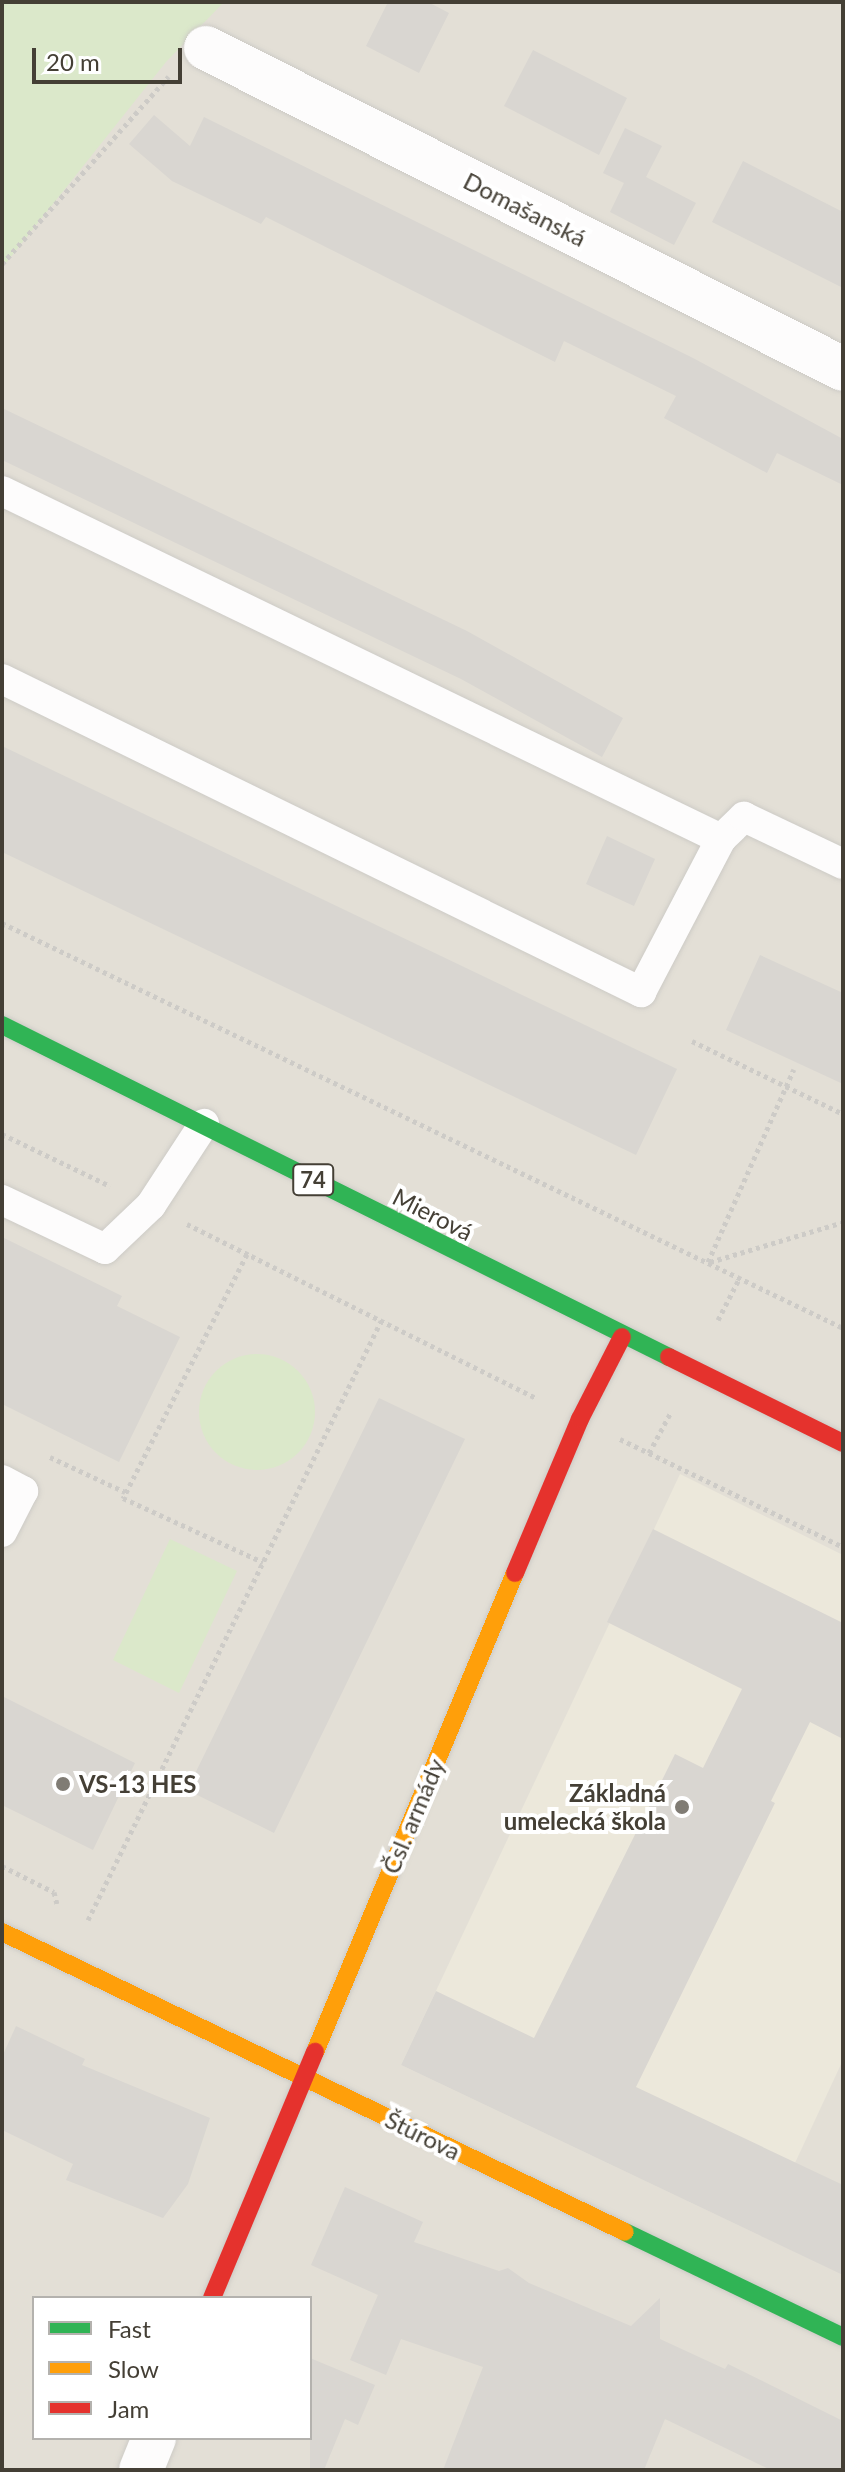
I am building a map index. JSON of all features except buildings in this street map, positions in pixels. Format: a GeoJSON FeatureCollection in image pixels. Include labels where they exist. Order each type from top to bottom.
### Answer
{"type":"FeatureCollection","features":[{"type":"Feature","properties":{"kind":"street","name":"Domašanská"},"geometry":{"type":"LineString","coordinates":[[206,48],[843,369]]}},
{"type":"Feature","properties":{"kind":"street","name":"Mierová"},"geometry":{"type":"LineString","coordinates":[[2,1025],[622,1337],[843,1443]]}},
{"type":"Feature","properties":{"kind":"street","name":"Čsl. armády"},"geometry":{"type":"LineString","coordinates":[[213,2296],[580,1419],[622,1337]]}},
{"type":"Feature","properties":{"kind":"street","name":"Štúrova"},"geometry":{"type":"LineString","coordinates":[[2,1932],[843,2337]]}},
{"type":"Feature","properties":{"kind":"street"},"geometry":{"type":"LineString","coordinates":[[141,2470],[153,2440]]}},
{"type":"Feature","properties":{"kind":"lane"},"geometry":{"type":"LineString","coordinates":[[2,491],[721,839]]}},
{"type":"Feature","properties":{"kind":"lane"},"geometry":{"type":"LineString","coordinates":[[2,679],[641,992],[721,839],[744,817],[843,864]]}},
{"type":"Feature","properties":{"kind":"lane"},"geometry":{"type":"LineString","coordinates":[[2,1200],[105,1249],[151,1205],[204,1124]]}},
{"type":"Feature","properties":{"kind":"lane"},"geometry":{"type":"LineString","coordinates":[[2,1480],[23,1491],[2,1532]]}},
{"type":"Feature","properties":{"kind":"path"},"geometry":{"type":"LineString","coordinates":[[2,264],[176,68],[206,48]]}},
{"type":"Feature","properties":{"kind":"path"},"geometry":{"type":"LineString","coordinates":[[2,923],[843,1328]]}},
{"type":"Feature","properties":{"kind":"path"},"geometry":{"type":"LineString","coordinates":[[692,1041],[843,1114]]}},
{"type":"Feature","properties":{"kind":"path"},"geometry":{"type":"LineString","coordinates":[[708,1262],[794,1069]]}},
{"type":"Feature","properties":{"kind":"path"},"geometry":{"type":"LineString","coordinates":[[2,1134],[151,1205],[548,1405]]}},
{"type":"Feature","properties":{"kind":"path"},"geometry":{"type":"LineString","coordinates":[[708,1262],[843,1222]]}},
{"type":"Feature","properties":{"kind":"path"},"geometry":{"type":"LineString","coordinates":[[247,1254],[123,1498],[263,1562]]}},
{"type":"Feature","properties":{"kind":"path"},"geometry":{"type":"LineString","coordinates":[[718,1320],[740,1277]]}},
{"type":"Feature","properties":{"kind":"path"},"geometry":{"type":"LineString","coordinates":[[84,1930],[381,1321]]}},
{"type":"Feature","properties":{"kind":"path"},"geometry":{"type":"LineString","coordinates":[[649,1453],[671,1411]]}},
{"type":"Feature","properties":{"kind":"path"},"geometry":{"type":"LineString","coordinates":[[608,1433],[843,1547]]}},
{"type":"Feature","properties":{"kind":"path"},"geometry":{"type":"LineString","coordinates":[[43,1454],[125,1492]]}},
{"type":"Feature","properties":{"kind":"shaded area"},"geometry":{"type":"Polygon","coordinates":[[[2,2],[843,2],[843,2470],[2,2470],[2,2]]]}},
{"type":"Feature","properties":{"kind":"shaded area","name":"Základná umelecká škola"},"geometry":{"type":"Polygon","coordinates":[[[680,1474],[843,1555],[843,2060],[761,2236],[401,2065],[680,1474]]]}},
{"type":"Feature","properties":{"kind":"green space"},"geometry":{"type":"Polygon","coordinates":[[[2,2],[224,2],[166,62],[2,268],[2,2]]]}},
{"type":"Feature","properties":{"kind":"green space"},"geometry":{"type":"Polygon","coordinates":[[[257,1354],[279,1358],[298,1371],[311,1390],[315,1412],[311,1434],[298,1453],[279,1466],[257,1470],[235,1466],[216,1453],[203,1434],[199,1412],[203,1390],[216,1371],[235,1358],[257,1354]]]}},
{"type":"Feature","properties":{"kind":"green space"},"geometry":{"type":"Polygon","coordinates":[[[170,1539],[237,1571],[179,1693],[113,1660],[170,1539]]]}},
{"type":"Feature","properties":{"kind":"traffic: fast"},"geometry":{"type":"LineString","coordinates":[[2,1025],[669,1357]]}},
{"type":"Feature","properties":{"kind":"traffic: fast"},"geometry":{"type":"LineString","coordinates":[[625,2232],[843,2337]]}},
{"type":"Feature","properties":{"kind":"traffic: slow"},"geometry":{"type":"LineString","coordinates":[[315,2052],[515,1573]]}},
{"type":"Feature","properties":{"kind":"traffic: slow"},"geometry":{"type":"LineString","coordinates":[[2,1932],[625,2232]]}},
{"type":"Feature","properties":{"kind":"traffic: jam"},"geometry":{"type":"LineString","coordinates":[[515,1573],[580,1419],[622,1337]]}},
{"type":"Feature","properties":{"kind":"traffic: jam"},"geometry":{"type":"LineString","coordinates":[[669,1357],[843,1443]]}},
{"type":"Feature","properties":{"kind":"traffic: jam"},"geometry":{"type":"LineString","coordinates":[[213,2296],[315,2052]]}},
{"type":"Feature","properties":{"kind":"place","name":"VS-13 HES"},"geometry":{"type":"Point","coordinates":[63,1784]}},
{"type":"Feature","properties":{"kind":"place","name":"Základná umelecká škola"},"geometry":{"type":"Point","coordinates":[682,1807]}}]}
